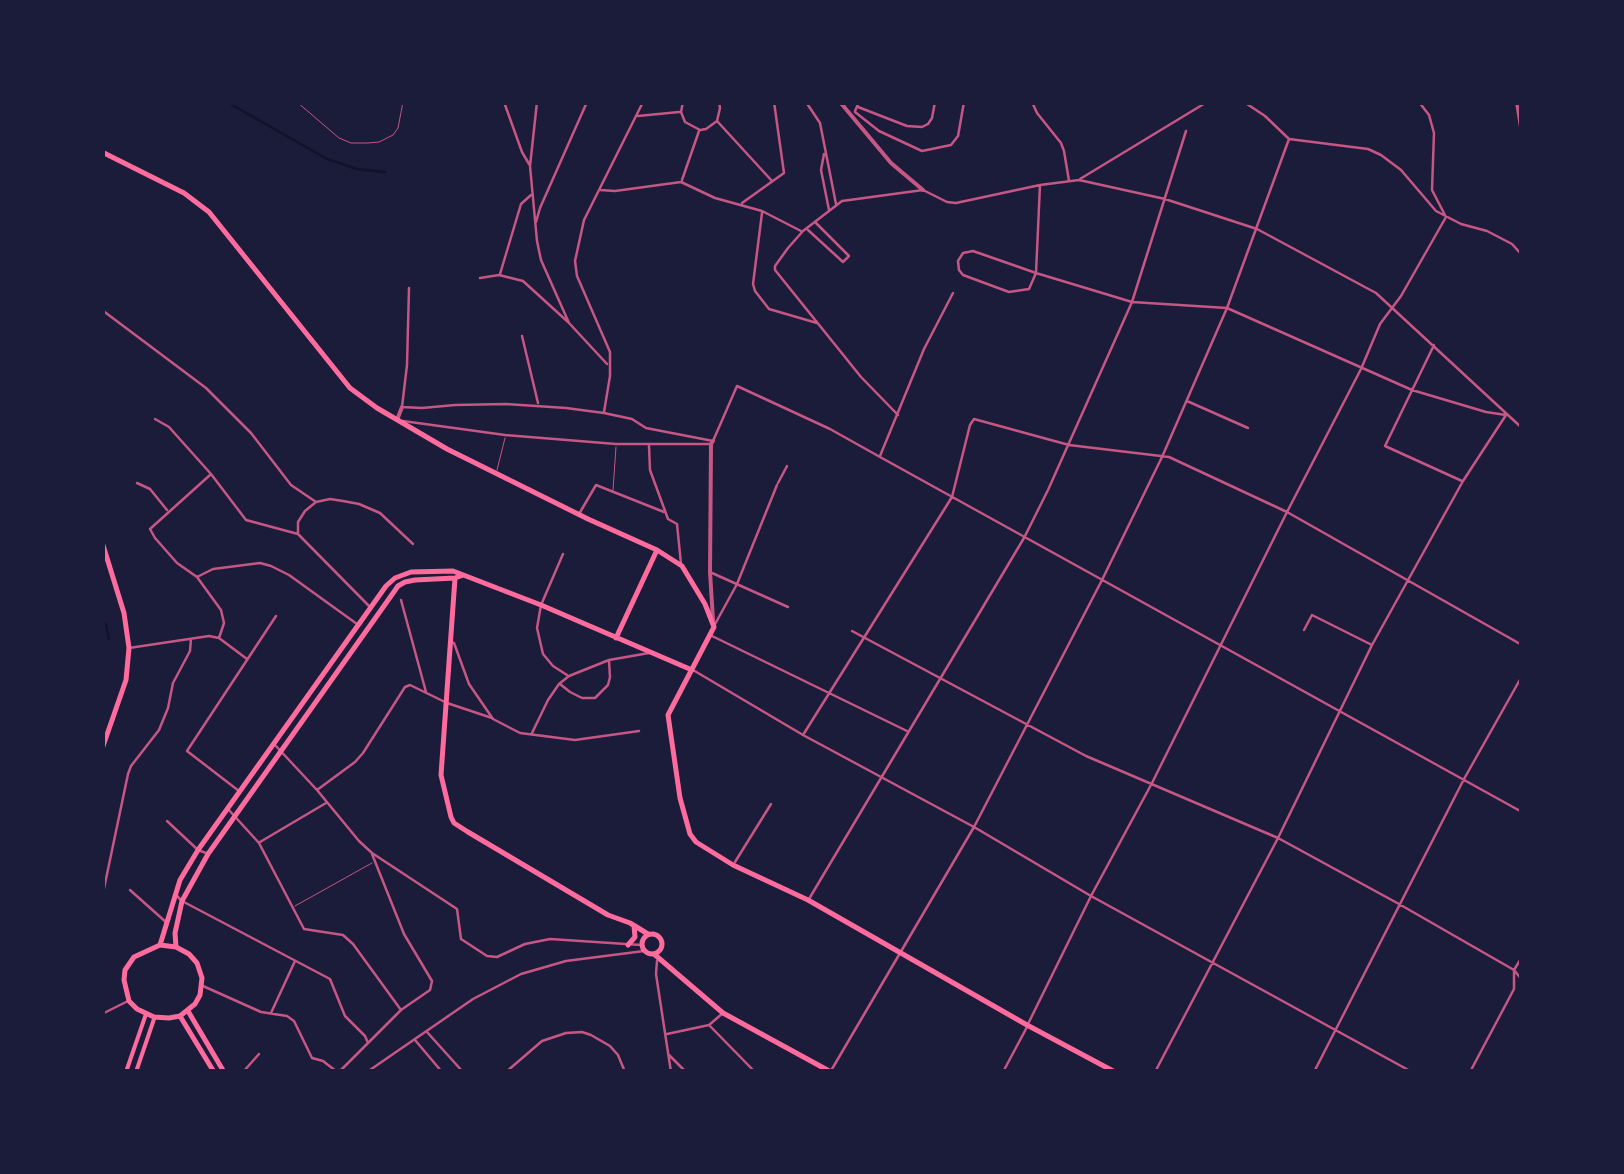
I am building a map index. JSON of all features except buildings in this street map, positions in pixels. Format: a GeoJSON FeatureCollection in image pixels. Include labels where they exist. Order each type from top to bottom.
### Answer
{"type":"FeatureCollection","features":[{"type":"Feature","properties":{"kind":"main road"},"geometry":{"type":"LineString","coordinates":[[102,152],[202,205],[350,388],[447,449],[657,550],[682,566],[714,627],[668,715],[680,798],[696,842],[733,865],[808,900],[1115,1072]]}},
{"type":"Feature","properties":{"kind":"main road"},"geometry":{"type":"LineString","coordinates":[[102,542],[124,613],[129,648],[126,680],[102,749]]}},
{"type":"Feature","properties":{"kind":"main road"},"geometry":{"type":"LineString","coordinates":[[616,638],[657,550]]}},
{"type":"Feature","properties":{"kind":"main road"},"geometry":{"type":"LineString","coordinates":[[160,946],[180,880],[198,850],[390,581],[404,574],[454,571],[692,670]]}},
{"type":"Feature","properties":{"kind":"main road"},"geometry":{"type":"LineString","coordinates":[[176,948],[182,901],[208,854],[398,586],[463,574]]}},
{"type":"Feature","properties":{"kind":"main road"},"geometry":{"type":"LineString","coordinates":[[455,578],[441,775],[454,823],[608,914],[660,937],[658,954]]}},
{"type":"Feature","properties":{"kind":"main road"},"geometry":{"type":"LineString","coordinates":[[628,945],[635,938],[634,926]]}},
{"type":"Feature","properties":{"kind":"main road"},"geometry":{"type":"LineString","coordinates":[[648,934],[643,939],[643,948],[658,954],[723,1014],[831,1072]]}},
{"type":"Feature","properties":{"kind":"main road"},"geometry":{"type":"LineString","coordinates":[[160,946],[176,948],[189,954],[197,964],[200,995],[180,1016],[146,1014],[129,1001],[125,970],[145,950],[160,946]]}},
{"type":"Feature","properties":{"kind":"main road"},"geometry":{"type":"LineString","coordinates":[[188,1011],[224,1072]]}},
{"type":"Feature","properties":{"kind":"main road"},"geometry":{"type":"LineString","coordinates":[[126,1072],[146,1014]]}},
{"type":"Feature","properties":{"kind":"main road"},"geometry":{"type":"LineString","coordinates":[[180,1016],[214,1072]]}},
{"type":"Feature","properties":{"kind":"main road"},"geometry":{"type":"LineString","coordinates":[[136,1072],[155,1017]]}},
{"type":"Feature","properties":{"kind":"street"},"geometry":{"type":"LineString","coordinates":[[504,102],[530,166]]}},
{"type":"Feature","properties":{"kind":"street"},"geometry":{"type":"LineString","coordinates":[[536,102],[530,166],[541,260],[569,322]]}},
{"type":"Feature","properties":{"kind":"street"},"geometry":{"type":"LineString","coordinates":[[536,224],[588,102]]}},
{"type":"Feature","properties":{"kind":"street"},"geometry":{"type":"LineString","coordinates":[[604,413],[610,352],[574,261],[584,220],[644,102]]}},
{"type":"Feature","properties":{"kind":"street"},"geometry":{"type":"LineString","coordinates":[[682,102],[681,112],[689,126],[700,130],[717,121],[719,102]]}},
{"type":"Feature","properties":{"kind":"street"},"geometry":{"type":"LineString","coordinates":[[740,204],[784,172],[774,102]]}},
{"type":"Feature","properties":{"kind":"street"},"geometry":{"type":"LineString","coordinates":[[806,102],[820,123],[836,206]]}},
{"type":"Feature","properties":{"kind":"street"},"geometry":{"type":"LineString","coordinates":[[840,102],[890,163],[923,190],[947,202],[1079,180],[1207,102]]}},
{"type":"Feature","properties":{"kind":"street"},"geometry":{"type":"LineString","coordinates":[[852,114],[859,105],[906,126],[922,128],[932,118],[935,102]]}},
{"type":"Feature","properties":{"kind":"street"},"geometry":{"type":"LineString","coordinates":[[852,114],[922,151],[952,145],[958,136],[964,102]]}},
{"type":"Feature","properties":{"kind":"street"},"geometry":{"type":"LineString","coordinates":[[1032,102],[1061,143],[1069,182]]}},
{"type":"Feature","properties":{"kind":"street"},"geometry":{"type":"LineString","coordinates":[[1244,102],[1289,139],[1368,149],[1381,155],[1401,170],[1436,211],[1512,244],[1522,256]]}},
{"type":"Feature","properties":{"kind":"street"},"geometry":{"type":"LineString","coordinates":[[1420,102],[1434,133],[1432,190],[1446,217]]}},
{"type":"Feature","properties":{"kind":"street"},"geometry":{"type":"LineString","coordinates":[[1517,102],[1522,134]]}},
{"type":"Feature","properties":{"kind":"street"},"geometry":{"type":"LineString","coordinates":[[637,116],[681,112]]}},
{"type":"Feature","properties":{"kind":"street"},"geometry":{"type":"LineString","coordinates":[[717,121],[772,182]]}},
{"type":"Feature","properties":{"kind":"street"},"geometry":{"type":"LineString","coordinates":[[681,182],[700,130]]}},
{"type":"Feature","properties":{"kind":"street"},"geometry":{"type":"LineString","coordinates":[[808,900],[1024,538],[1132,302],[1186,131]]}},
{"type":"Feature","properties":{"kind":"street"},"geometry":{"type":"LineString","coordinates":[[831,1072],[974,827],[1102,580],[1162,457],[1226,308],[1289,139]]}},
{"type":"Feature","properties":{"kind":"street"},"geometry":{"type":"LineString","coordinates":[[824,154],[821,170],[829,212]]}},
{"type":"Feature","properties":{"kind":"street"},"geometry":{"type":"LineString","coordinates":[[1079,180],[1165,199],[1258,229],[1376,293],[1522,428]]}},
{"type":"Feature","properties":{"kind":"street"},"geometry":{"type":"LineString","coordinates":[[598,190],[615,192],[681,182],[805,230],[843,262],[848,256],[815,222]]}},
{"type":"Feature","properties":{"kind":"street"},"geometry":{"type":"LineString","coordinates":[[1040,185],[1036,273],[1029,289],[1009,292],[963,275],[958,261],[963,254],[973,251],[1036,273],[1132,302],[1226,308],[1412,390],[1506,415]]}},
{"type":"Feature","properties":{"kind":"street"},"geometry":{"type":"LineString","coordinates":[[898,415],[775,270],[805,230],[842,202],[923,190]]}},
{"type":"Feature","properties":{"kind":"street"},"geometry":{"type":"LineString","coordinates":[[499,275],[521,204],[532,194]]}},
{"type":"Feature","properties":{"kind":"street"},"geometry":{"type":"LineString","coordinates":[[762,211],[754,291],[769,309],[818,324]]}},
{"type":"Feature","properties":{"kind":"street"},"geometry":{"type":"LineString","coordinates":[[1003,1072],[1221,647],[1380,324],[1446,217]]}},
{"type":"Feature","properties":{"kind":"street"},"geometry":{"type":"LineString","coordinates":[[480,278],[499,275],[523,281],[569,322],[609,366]]}},
{"type":"Feature","properties":{"kind":"street"},"geometry":{"type":"LineString","coordinates":[[409,288],[407,365],[397,420],[505,435],[616,444],[712,443]]}},
{"type":"Feature","properties":{"kind":"street"},"geometry":{"type":"LineString","coordinates":[[880,456],[924,349],[953,294]]}},
{"type":"Feature","properties":{"kind":"street"},"geometry":{"type":"LineString","coordinates":[[102,310],[206,388],[251,433],[291,485],[316,502]]}},
{"type":"Feature","properties":{"kind":"street"},"geometry":{"type":"LineString","coordinates":[[522,336],[539,406]]}},
{"type":"Feature","properties":{"kind":"street"},"geometry":{"type":"LineString","coordinates":[[1434,346],[1385,446],[1463,481]]}},
{"type":"Feature","properties":{"kind":"street"},"geometry":{"type":"LineString","coordinates":[[714,627],[710,572],[712,443],[738,386],[880,456],[1522,812]]}},
{"type":"Feature","properties":{"kind":"street"},"geometry":{"type":"LineString","coordinates":[[1186,400],[1248,428]]}},
{"type":"Feature","properties":{"kind":"street"},"geometry":{"type":"LineString","coordinates":[[402,407],[539,406],[604,413],[646,428],[712,443]]}},
{"type":"Feature","properties":{"kind":"street"},"geometry":{"type":"LineString","coordinates":[[1155,1072],[1278,838],[1372,645],[1463,481],[1506,415]]}},
{"type":"Feature","properties":{"kind":"street"},"geometry":{"type":"LineString","coordinates":[[803,735],[952,497],[974,419],[1070,444],[1169,457],[1286,512],[1522,646]]}},
{"type":"Feature","properties":{"kind":"street"},"geometry":{"type":"LineString","coordinates":[[155,420],[169,427],[246,520],[298,534],[371,608]]}},
{"type":"Feature","properties":{"kind":"street"},"geometry":{"type":"LineString","coordinates":[[649,444],[650,470],[668,519],[676,524],[682,566]]}},
{"type":"Feature","properties":{"kind":"street"},"geometry":{"type":"LineString","coordinates":[[714,627],[737,584],[787,466]]}},
{"type":"Feature","properties":{"kind":"street"},"geometry":{"type":"LineString","coordinates":[[211,474],[150,529],[222,610],[224,624],[219,638]]}},
{"type":"Feature","properties":{"kind":"street"},"geometry":{"type":"LineString","coordinates":[[137,483],[150,489],[168,512]]}},
{"type":"Feature","properties":{"kind":"street"},"geometry":{"type":"LineString","coordinates":[[579,515],[596,485],[666,513]]}},
{"type":"Feature","properties":{"kind":"street"},"geometry":{"type":"LineString","coordinates":[[298,534],[298,522],[305,511],[316,502],[330,500],[359,504],[380,513],[413,544]]}},
{"type":"Feature","properties":{"kind":"street"},"geometry":{"type":"LineString","coordinates":[[563,554],[541,605],[537,628],[543,654],[569,676]]}},
{"type":"Feature","properties":{"kind":"street"},"geometry":{"type":"LineString","coordinates":[[197,578],[213,570],[260,563],[271,566],[358,625]]}},
{"type":"Feature","properties":{"kind":"street"},"geometry":{"type":"LineString","coordinates":[[710,572],[788,607]]}},
{"type":"Feature","properties":{"kind":"street"},"geometry":{"type":"LineString","coordinates":[[401,600],[426,694]]}},
{"type":"Feature","properties":{"kind":"street"},"geometry":{"type":"LineString","coordinates":[[1304,630],[1312,615],[1372,645]]}},
{"type":"Feature","properties":{"kind":"street"},"geometry":{"type":"LineString","coordinates":[[239,792],[187,751],[276,616]]}},
{"type":"Feature","properties":{"kind":"street"},"geometry":{"type":"LineString","coordinates":[[852,631],[1086,756],[1278,838],[1514,970],[1522,980]]}},
{"type":"Feature","properties":{"kind":"street"},"geometry":{"type":"LineString","coordinates":[[129,648],[208,636],[219,638],[248,660]]}},
{"type":"Feature","properties":{"kind":"street"},"geometry":{"type":"LineString","coordinates":[[710,636],[908,732]]}},
{"type":"Feature","properties":{"kind":"street"},"geometry":{"type":"LineString","coordinates":[[102,898],[128,774],[159,730],[173,683],[190,651],[191,639]]}},
{"type":"Feature","properties":{"kind":"street"},"geometry":{"type":"LineString","coordinates":[[449,640],[454,643],[469,684],[493,719]]}},
{"type":"Feature","properties":{"kind":"street"},"geometry":{"type":"LineString","coordinates":[[531,734],[548,700],[569,676],[608,660],[650,652]]}},
{"type":"Feature","properties":{"kind":"street"},"geometry":{"type":"LineString","coordinates":[[559,684],[582,698],[595,698],[608,685],[608,660]]}},
{"type":"Feature","properties":{"kind":"street"},"geometry":{"type":"LineString","coordinates":[[692,670],[1412,1072]]}},
{"type":"Feature","properties":{"kind":"street"},"geometry":{"type":"LineString","coordinates":[[1314,1072],[1464,779],[1522,676]]}},
{"type":"Feature","properties":{"kind":"street"},"geometry":{"type":"LineString","coordinates":[[318,790],[363,753],[410,685],[520,733],[575,740],[639,732]]}},
{"type":"Feature","properties":{"kind":"street"},"geometry":{"type":"LineString","coordinates":[[274,744],[372,853],[456,909],[460,939],[487,956],[497,957],[525,944],[550,939],[643,948]]}},
{"type":"Feature","properties":{"kind":"street"},"geometry":{"type":"LineString","coordinates":[[259,842],[327,802]]}},
{"type":"Feature","properties":{"kind":"street"},"geometry":{"type":"LineString","coordinates":[[733,865],[771,804]]}},
{"type":"Feature","properties":{"kind":"street"},"geometry":{"type":"LineString","coordinates":[[226,808],[259,842],[304,929],[342,936],[352,944],[401,1010]]}},
{"type":"Feature","properties":{"kind":"street"},"geometry":{"type":"LineString","coordinates":[[167,821],[198,850],[208,854]]}},
{"type":"Feature","properties":{"kind":"street"},"geometry":{"type":"LineString","coordinates":[[202,985],[270,1014],[287,1016],[312,1058],[338,1072],[401,1010],[430,990],[432,981],[404,934],[372,853]]}},
{"type":"Feature","properties":{"kind":"street"},"geometry":{"type":"LineString","coordinates":[[130,890],[168,924]]}},
{"type":"Feature","properties":{"kind":"street"},"geometry":{"type":"LineString","coordinates":[[175,894],[330,979],[345,1016],[368,1044]]}},
{"type":"Feature","properties":{"kind":"street"},"geometry":{"type":"LineString","coordinates":[[367,1072],[473,999],[532,970],[643,948]]}},
{"type":"Feature","properties":{"kind":"street"},"geometry":{"type":"LineString","coordinates":[[658,954],[656,974],[671,1072]]}},
{"type":"Feature","properties":{"kind":"street"},"geometry":{"type":"LineString","coordinates":[[1470,1072],[1514,989],[1514,970],[1522,957]]}},
{"type":"Feature","properties":{"kind":"street"},"geometry":{"type":"LineString","coordinates":[[270,1014],[295,961]]}},
{"type":"Feature","properties":{"kind":"street"},"geometry":{"type":"LineString","coordinates":[[102,1014],[129,1001]]}},
{"type":"Feature","properties":{"kind":"street"},"geometry":{"type":"LineString","coordinates":[[666,1035],[709,1025],[723,1014]]}},
{"type":"Feature","properties":{"kind":"street"},"geometry":{"type":"LineString","coordinates":[[709,1025],[755,1072]]}},
{"type":"Feature","properties":{"kind":"street"},"geometry":{"type":"LineString","coordinates":[[426,1031],[463,1072]]}},
{"type":"Feature","properties":{"kind":"street"},"geometry":{"type":"LineString","coordinates":[[506,1072],[542,1042],[582,1032],[610,1046],[623,1070]]}},
{"type":"Feature","properties":{"kind":"street"},"geometry":{"type":"LineString","coordinates":[[414,1039],[442,1072]]}},
{"type":"Feature","properties":{"kind":"street"},"geometry":{"type":"LineString","coordinates":[[243,1072],[259,1054]]}},
{"type":"Feature","properties":{"kind":"street"},"geometry":{"type":"LineString","coordinates":[[668,1055],[686,1072]]}},
{"type":"Feature","properties":{"kind":"lane"},"geometry":{"type":"LineString","coordinates":[[296,102],[339,138],[368,144],[393,135],[403,102]]}},
{"type":"Feature","properties":{"kind":"lane"},"geometry":{"type":"LineString","coordinates":[[496,473],[505,435]]}},
{"type":"Feature","properties":{"kind":"lane"},"geometry":{"type":"LineString","coordinates":[[613,490],[616,444]]}},
{"type":"Feature","properties":{"kind":"lane"},"geometry":{"type":"LineString","coordinates":[[292,907],[374,862]]}},
{"type":"Feature","properties":{"kind":"waterway"},"geometry":{"type":"LineString","coordinates":[[227,102],[327,159],[357,169],[385,172]]}},
{"type":"Feature","properties":{"kind":"waterway"},"geometry":{"type":"LineString","coordinates":[[102,621],[109,639]]}}]}
